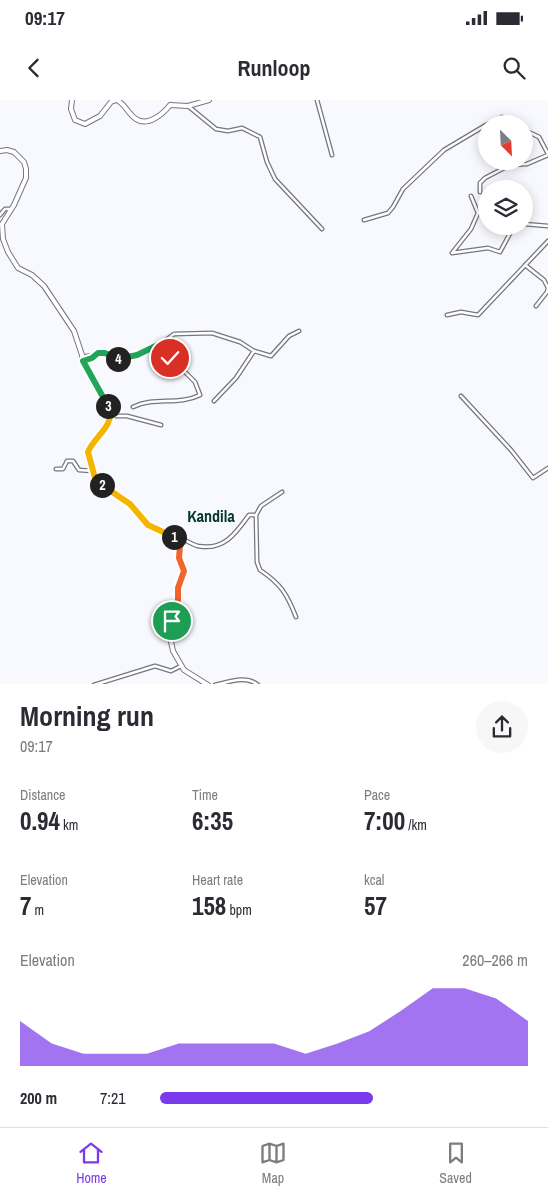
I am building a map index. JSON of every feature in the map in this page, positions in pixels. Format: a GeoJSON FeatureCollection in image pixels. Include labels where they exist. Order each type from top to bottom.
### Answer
{"type":"FeatureCollection","features":[{"type":"Feature","properties":{"kind":"main road"},"geometry":{"type":"LineString","coordinates":[[72,100],[71,109],[75,120],[84,124],[100,116],[111,102],[116,100],[127,107],[136,119],[144,122],[156,118],[170,106],[188,106],[209,100]]}},
{"type":"Feature","properties":{"kind":"main road"},"geometry":{"type":"LineString","coordinates":[[0,151],[14,152],[24,162],[26,169],[26,178],[2,224],[3,238],[13,262],[22,272],[37,279],[56,302],[74,331],[83,359],[108,406],[110,416],[108,426],[95,439],[88,452],[93,471],[100,484],[130,504],[142,521],[175,537],[180,546],[179,558],[184,571],[178,588],[180,606],[170,626],[170,637],[173,651],[180,666],[208,684]]}},
{"type":"Feature","properties":{"kind":"street"},"geometry":{"type":"LineString","coordinates":[[317,100],[332,155]]}},
{"type":"Feature","properties":{"kind":"street"},"geometry":{"type":"LineString","coordinates":[[188,106],[216,129],[228,131],[242,128],[260,136],[267,162],[275,179],[322,229]]}},
{"type":"Feature","properties":{"kind":"street"},"geometry":{"type":"LineString","coordinates":[[364,220],[388,213],[403,189],[444,150],[478,129]]}},
{"type":"Feature","properties":{"kind":"street"},"geometry":{"type":"LineString","coordinates":[[483,180],[510,165],[527,164],[548,155],[538,137],[533,134]]}},
{"type":"Feature","properties":{"kind":"street"},"geometry":{"type":"LineString","coordinates":[[471,196],[478,213],[470,229],[452,253],[488,248],[500,252],[509,235]]}},
{"type":"Feature","properties":{"kind":"street"},"geometry":{"type":"LineString","coordinates":[[0,215],[5,210],[11,209]]}},
{"type":"Feature","properties":{"kind":"street"},"geometry":{"type":"LineString","coordinates":[[533,225],[548,226]]}},
{"type":"Feature","properties":{"kind":"street"},"geometry":{"type":"LineString","coordinates":[[447,315],[461,312],[478,315],[509,280],[548,241]]}},
{"type":"Feature","properties":{"kind":"street"},"geometry":{"type":"LineString","coordinates":[[525,265],[544,280],[548,288],[536,306]]}},
{"type":"Feature","properties":{"kind":"street"},"geometry":{"type":"LineString","coordinates":[[83,359],[96,353],[105,353],[116,359],[126,359],[162,343],[174,334],[212,333],[240,342],[254,351],[271,356],[289,336],[299,331]]}},
{"type":"Feature","properties":{"kind":"street"},"geometry":{"type":"LineString","coordinates":[[133,407],[144,402],[180,401],[200,396],[195,382],[170,358],[162,343]]}},
{"type":"Feature","properties":{"kind":"street"},"geometry":{"type":"LineString","coordinates":[[214,401],[236,378],[254,351]]}},
{"type":"Feature","properties":{"kind":"street"},"geometry":{"type":"LineString","coordinates":[[461,396],[511,450],[533,478],[548,468]]}},
{"type":"Feature","properties":{"kind":"street"},"geometry":{"type":"LineString","coordinates":[[110,416],[127,416],[161,425]]}},
{"type":"Feature","properties":{"kind":"street"},"geometry":{"type":"LineString","coordinates":[[56,468],[63,469],[67,461],[70,460],[73,461],[79,470],[93,471]]}},
{"type":"Feature","properties":{"kind":"street"},"geometry":{"type":"LineString","coordinates":[[282,492],[260,506],[256,515],[257,562],[260,570],[271,577],[286,592],[296,617]]}},
{"type":"Feature","properties":{"kind":"street"},"geometry":{"type":"LineString","coordinates":[[175,537],[197,546],[224,543],[235,535],[249,515],[256,515]]}},
{"type":"Feature","properties":{"kind":"street"},"geometry":{"type":"LineString","coordinates":[[94,684],[155,666],[171,671],[180,666]]}},
{"type":"Feature","properties":{"kind":"street"},"geometry":{"type":"LineString","coordinates":[[215,684],[244,679],[258,684]]}},
{"type":"Feature","properties":{"kind":"district","name":"Kandila"},"geometry":{"type":"Point","coordinates":[211,516]}},
{"type":"Feature","properties":{"kind":"route"},"geometry":{"type":"LineString","coordinates":[[170,358],[162,343],[126,359],[116,359],[105,353],[96,353],[92,358],[83,361],[110,412],[108,426],[95,439],[88,452],[95,478],[100,484],[130,504],[142,521],[175,537],[180,546],[178,552],[180,564],[184,571],[178,588],[180,606],[172,621]]}}]}
